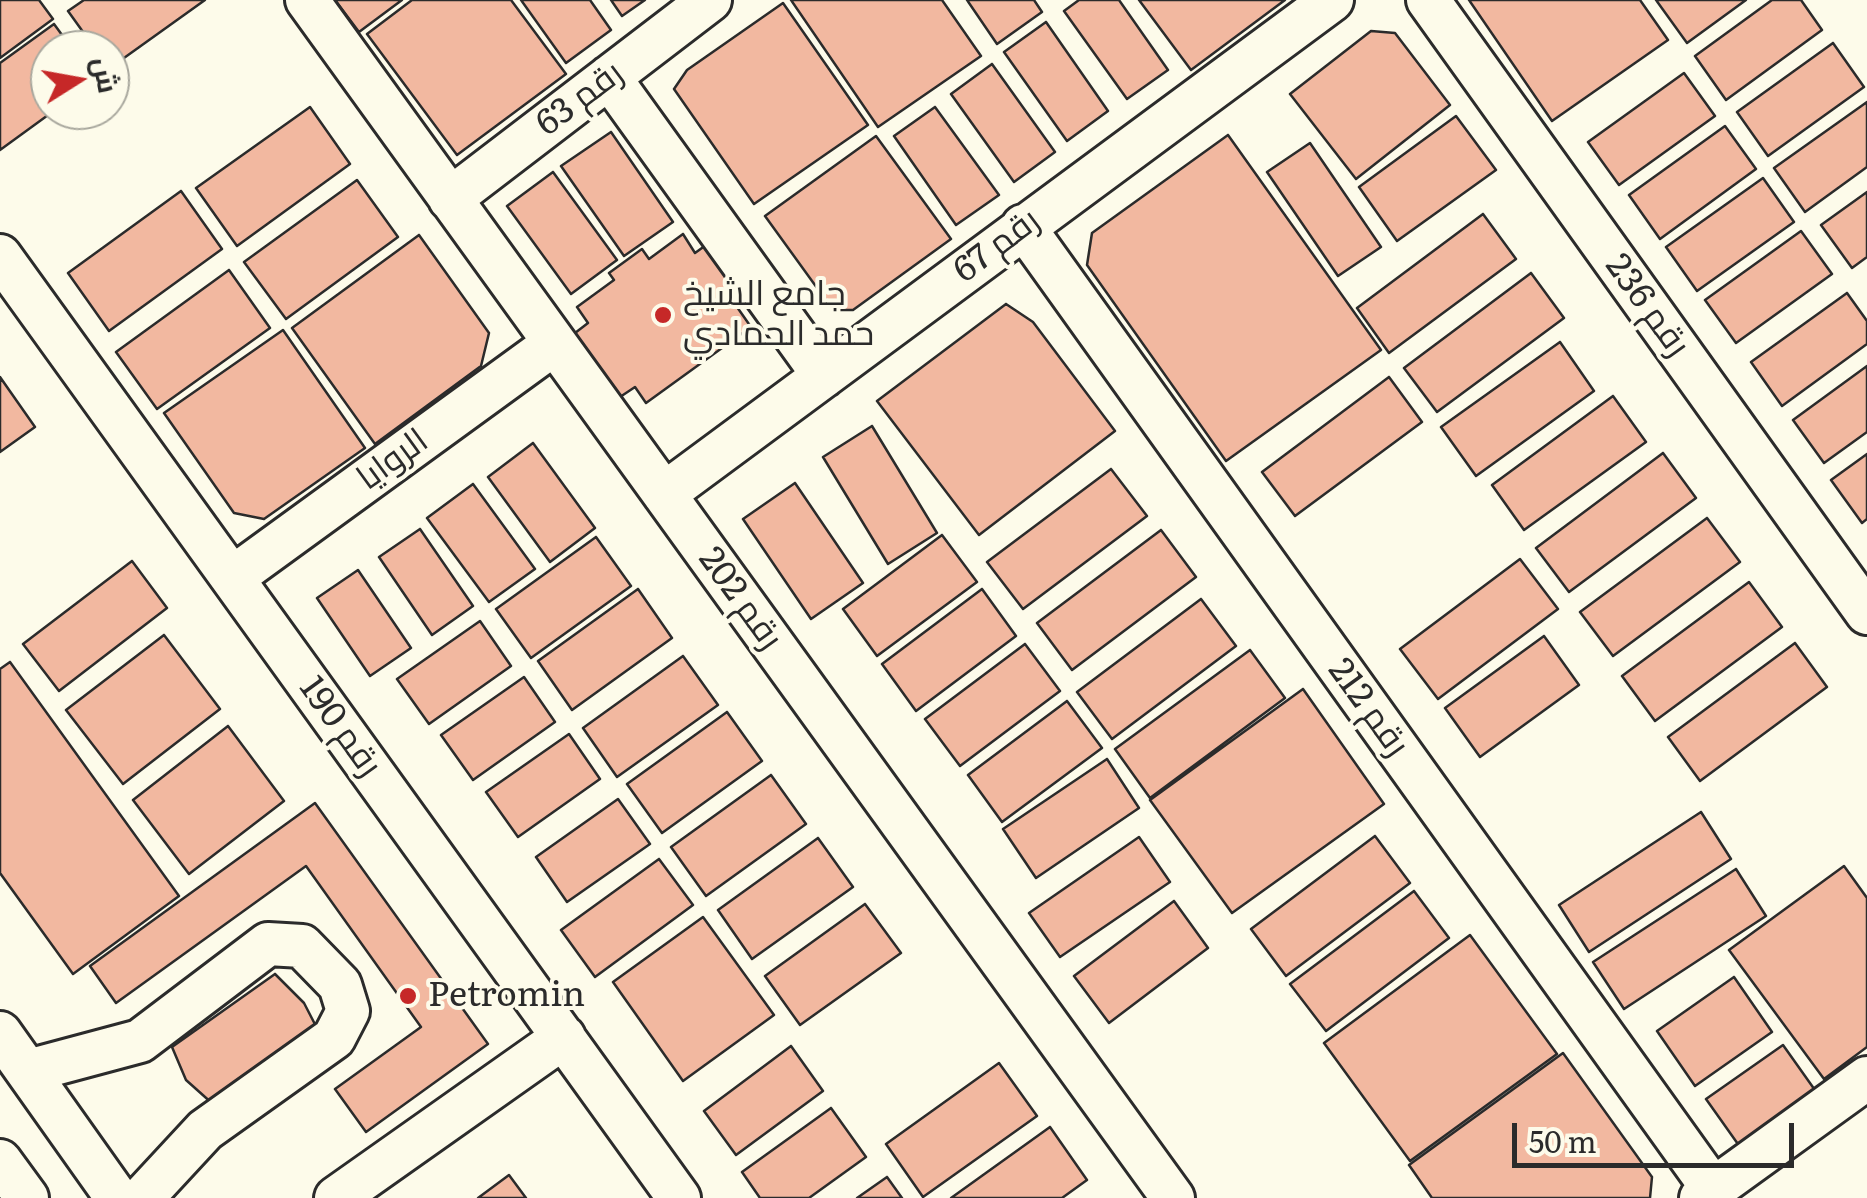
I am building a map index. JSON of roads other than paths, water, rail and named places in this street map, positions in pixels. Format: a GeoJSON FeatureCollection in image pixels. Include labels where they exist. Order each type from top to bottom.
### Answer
{"type":"FeatureCollection","features":[{"type":"Feature","properties":{"kind":"street","name":"رقم 202"},"geometry":{"type":"LineString","coordinates":[[307,0],[1173,1198]]}},
{"type":"Feature","properties":{"kind":"street","name":"رقم 63"},"geometry":{"type":"LineString","coordinates":[[450,199],[710,0]]}},
{"type":"Feature","properties":{"kind":"street","name":"رقم 67"},"geometry":{"type":"LineString","coordinates":[[664,494],[1332,0]]}},
{"type":"Feature","properties":{"kind":"street","name":"رقم 236"},"geometry":{"type":"LineString","coordinates":[[1428,0],[1867,613]]}},
{"type":"Feature","properties":{"kind":"street"},"geometry":{"type":"LineString","coordinates":[[609,77],[824,376]]}},
{"type":"Feature","properties":{"kind":"street","name":"رقم 212"},"geometry":{"type":"LineString","coordinates":[[1023,226],[1707,1194]]}},
{"type":"Feature","properties":{"kind":"street","name":"رقم 190"},"geometry":{"type":"LineString","coordinates":[[0,256],[680,1198]]}},
{"type":"Feature","properties":{"kind":"street","name":"الروايا"},"geometry":{"type":"LineString","coordinates":[[232,578],[555,342]]}},
{"type":"Feature","properties":{"kind":"street"},"geometry":{"type":"LineString","coordinates":[[28,1072],[140,1042],[268,944],[302,946],[340,985],[348,1011],[334,1038],[205,1130],[142,1198]]}},
{"type":"Feature","properties":{"kind":"street"},"geometry":{"type":"LineString","coordinates":[[0,1033],[117,1198]]}},
{"type":"Feature","properties":{"kind":"street"},"geometry":{"type":"LineString","coordinates":[[336,1198],[564,1038]]}},
{"type":"Feature","properties":{"kind":"street"},"geometry":{"type":"LineString","coordinates":[[1707,1194],[1867,1078]]}},
{"type":"Feature","properties":{"kind":"street"},"geometry":{"type":"LineString","coordinates":[[0,1161],[27,1198]]}},
{"type":"Feature","properties":{"kind":"place","name":"جامع الشيخ حمد الحمادي"},"geometry":{"type":"Point","coordinates":[663,315]}},
{"type":"Feature","properties":{"kind":"place","name":"Petromin"},"geometry":{"type":"Point","coordinates":[408,996]}}]}
